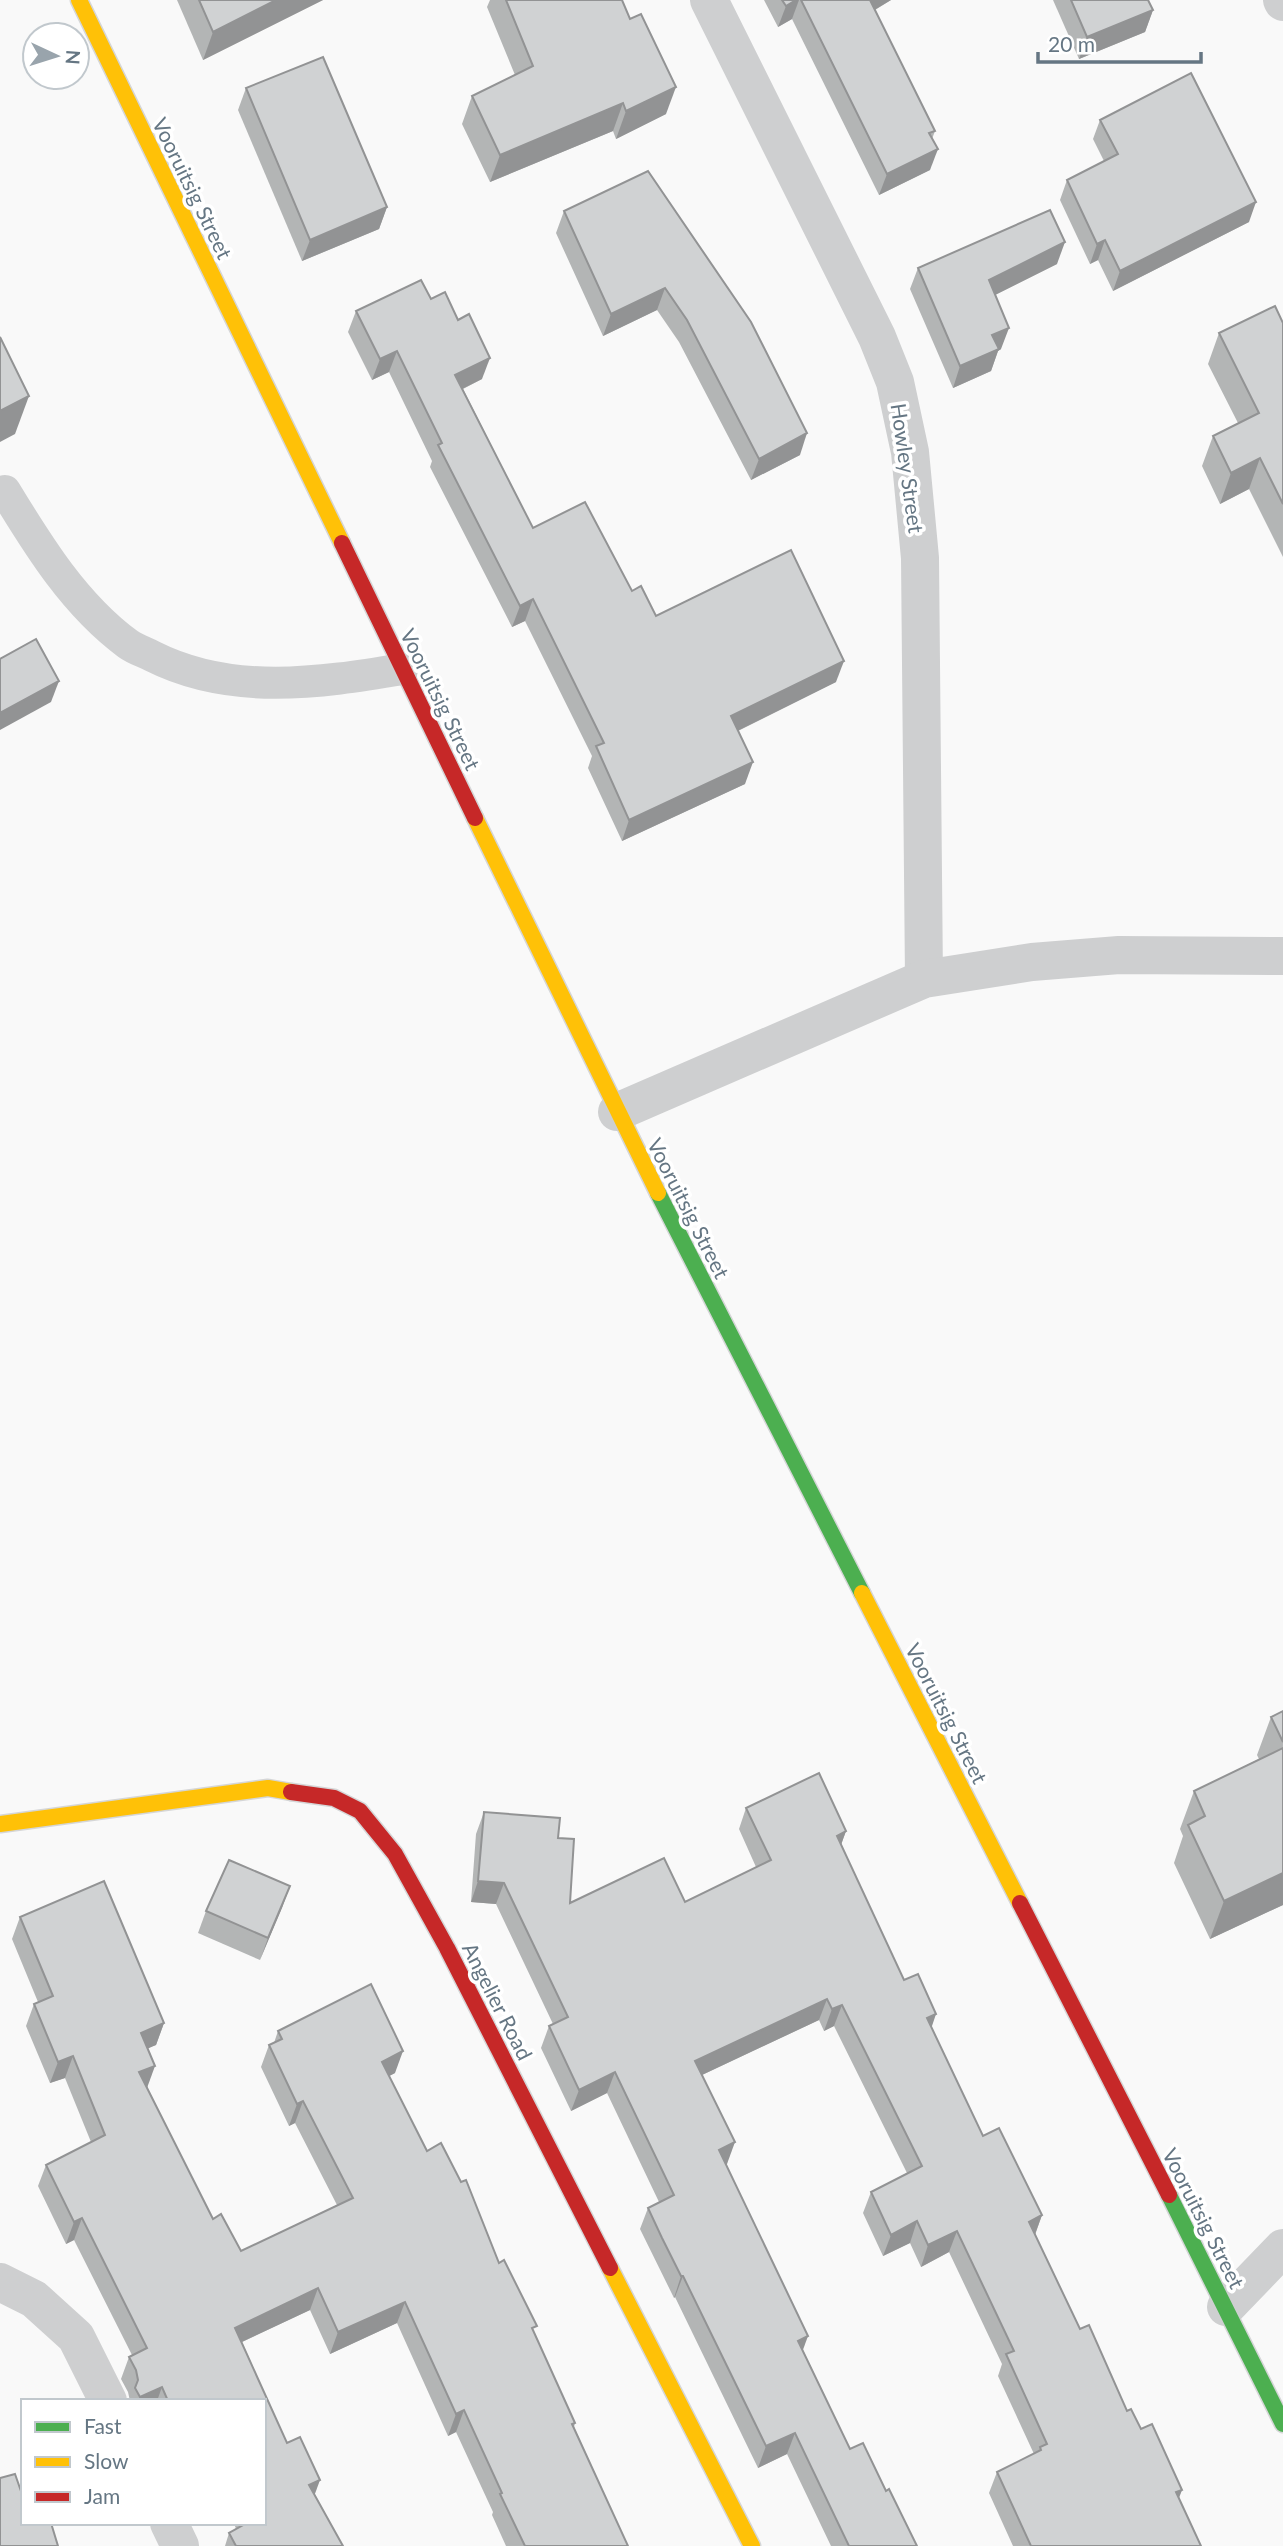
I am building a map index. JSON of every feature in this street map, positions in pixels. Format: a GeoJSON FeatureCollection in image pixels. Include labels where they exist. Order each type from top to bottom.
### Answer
{"type":"FeatureCollection","features":[{"type":"Feature","properties":{"kind":"street","name":"Vooruitsig Street"},"geometry":{"type":"LineString","coordinates":[[79,0],[617,1112],[1226,2307],[1283,2424]]}},
{"type":"Feature","properties":{"kind":"street","name":"Howley Street"},"geometry":{"type":"LineString","coordinates":[[709,0],[877,337],[895,382],[910,452],[920,558],[924,979]]}},
{"type":"Feature","properties":{"kind":"street"},"geometry":{"type":"LineString","coordinates":[[617,1112],[924,979],[1032,962],[1119,955],[1283,956]]}},
{"type":"Feature","properties":{"kind":"street","name":"Angelier Road"},"geometry":{"type":"LineString","coordinates":[[0,1824],[268,1788],[334,1798],[360,1811],[395,1854],[447,1948],[752,2546]]}},
{"type":"Feature","properties":{"kind":"street"},"geometry":{"type":"LineString","coordinates":[[1226,2307],[1283,2248]]}},
{"type":"Feature","properties":{"kind":"street"},"geometry":{"type":"LineString","coordinates":[[0,2282],[34,2299],[76,2337],[107,2399]]}},
{"type":"Feature","properties":{"kind":"street"},"geometry":{"type":"LineString","coordinates":[[170,2525],[180,2546]]}},
{"type":"Feature","properties":{"kind":"lane"},"geometry":{"type":"LineString","coordinates":[[5,491],[37,545],[80,600],[129,645],[172,666],[226,680],[282,683],[331,681],[403,669]]}},
{"type":"Feature","properties":{"kind":"building"},"geometry":{"type":"Polygon","coordinates":[[[199,0],[276,0],[213,32],[199,0]]]}},
{"type":"Feature","properties":{"kind":"building"},"geometry":{"type":"Polygon","coordinates":[[[506,0],[622,0],[630,19],[641,14],[676,87],[626,111],[623,103],[500,155],[472,96],[533,66],[506,0]]]}},
{"type":"Feature","properties":{"kind":"building"},"geometry":{"type":"Polygon","coordinates":[[[782,0],[796,0],[786,6],[782,0]]]}},
{"type":"Feature","properties":{"kind":"building"},"geometry":{"type":"Polygon","coordinates":[[[801,0],[870,0],[935,131],[929,133],[938,149],[887,174],[801,0]]]}},
{"type":"Feature","properties":{"kind":"building"},"geometry":{"type":"Polygon","coordinates":[[[1071,0],[1148,0],[1153,10],[1087,37],[1071,0]]]}},
{"type":"Feature","properties":{"kind":"building"},"geometry":{"type":"Polygon","coordinates":[[[323,57],[387,207],[310,240],[246,88],[323,57]]]}},
{"type":"Feature","properties":{"kind":"building"},"geometry":{"type":"Polygon","coordinates":[[[1191,73],[1256,202],[1120,271],[1105,240],[1097,244],[1067,180],[1118,154],[1100,120],[1191,73]]]}},
{"type":"Feature","properties":{"kind":"building"},"geometry":{"type":"Polygon","coordinates":[[[648,171],[751,322],[807,433],[759,459],[687,320],[665,288],[611,314],[564,211],[648,171]]]}},
{"type":"Feature","properties":{"kind":"building"},"geometry":{"type":"Polygon","coordinates":[[[1050,210],[1065,242],[989,280],[1009,328],[992,335],[999,349],[960,366],[918,268],[1050,210]]]}},
{"type":"Feature","properties":{"kind":"building"},"geometry":{"type":"Polygon","coordinates":[[[421,280],[431,299],[445,292],[458,320],[469,314],[490,358],[455,375],[533,528],[585,502],[632,591],[641,586],[656,616],[791,550],[844,661],[731,716],[753,762],[629,820],[596,746],[604,743],[533,599],[520,606],[438,445],[442,443],[397,351],[380,359],[356,311],[421,280]]]}},
{"type":"Feature","properties":{"kind":"building"},"geometry":{"type":"Polygon","coordinates":[[[1275,306],[1283,323],[1283,504],[1260,458],[1231,473],[1213,436],[1259,413],[1219,333],[1275,306]]]}},
{"type":"Feature","properties":{"kind":"building"},"geometry":{"type":"Polygon","coordinates":[[[0,337],[29,396],[0,411],[0,337]]]}},
{"type":"Feature","properties":{"kind":"building"},"geometry":{"type":"Polygon","coordinates":[[[36,639],[59,681],[0,713],[0,659],[36,639]]]}},
{"type":"Feature","properties":{"kind":"building"},"geometry":{"type":"Polygon","coordinates":[[[1283,1711],[1283,1742],[1271,1717],[1283,1711]]]}},
{"type":"Feature","properties":{"kind":"building"},"geometry":{"type":"Polygon","coordinates":[[[1283,1748],[1283,1873],[1224,1901],[1188,1825],[1205,1816],[1194,1791],[1283,1748]]]}},
{"type":"Feature","properties":{"kind":"building"},"geometry":{"type":"Polygon","coordinates":[[[819,1773],[846,1831],[837,1836],[904,1980],[918,1974],[936,2014],[927,2018],[983,2136],[999,2128],[1042,2215],[1029,2222],[1080,2329],[1089,2325],[1127,2411],[1131,2409],[1141,2429],[1152,2424],[1182,2490],[1176,2492],[1201,2546],[1031,2546],[997,2472],[1041,2450],[1040,2447],[1047,2444],[1006,2354],[1014,2351],[957,2231],[928,2245],[917,2221],[891,2235],[871,2192],[922,2166],[842,2005],[832,2009],[827,1999],[695,2061],[735,2142],[719,2150],[808,2336],[798,2341],[850,2449],[863,2443],[917,2546],[849,2546],[795,2433],[766,2446],[662,2238],[648,2208],[674,2195],[615,2072],[579,2090],[549,2026],[568,2017],[504,1883],[478,1881],[484,1812],[560,1818],[558,1838],[574,1839],[570,1903],[664,1858],[685,1902],[771,1860],[746,1808],[819,1773]]]}},
{"type":"Feature","properties":{"kind":"building"},"geometry":{"type":"Polygon","coordinates":[[[229,1860],[290,1886],[268,1938],[206,1911],[229,1860]]]}},
{"type":"Feature","properties":{"kind":"building"},"geometry":{"type":"Polygon","coordinates":[[[104,1881],[164,2023],[141,2033],[155,2066],[139,2072],[213,2219],[221,2214],[241,2251],[353,2198],[303,2101],[297,2104],[269,2045],[282,2039],[278,2031],[371,1984],[403,2051],[382,2062],[427,2151],[441,2143],[461,2182],[466,2180],[499,2263],[504,2260],[537,2326],[532,2328],[628,2546],[525,2546],[464,2410],[456,2414],[405,2302],[338,2332],[318,2288],[235,2328],[287,2443],[300,2437],[320,2480],[309,2485],[343,2546],[236,2546],[229,2533],[243,2525],[266,2525],[266,2399],[167,2399],[162,2387],[140,2397],[135,2388],[138,2380],[129,2357],[147,2348],[82,2218],[74,2222],[46,2165],[105,2135],[73,2056],[58,2062],[34,2004],[53,1996],[20,1917],[104,1881]]]}},
{"type":"Feature","properties":{"kind":"building"},"geometry":{"type":"Polygon","coordinates":[[[15,2474],[21,2491],[21,2525],[52,2525],[58,2546],[0,2546],[0,2478],[15,2474]]]}},
{"type":"Feature","properties":{"kind":"traffic: fast"},"geometry":{"type":"LineString","coordinates":[[658,1193],[862,1593]]}},
{"type":"Feature","properties":{"kind":"traffic: fast"},"geometry":{"type":"LineString","coordinates":[[1169,2195],[1283,2424]]}},
{"type":"Feature","properties":{"kind":"traffic: slow"},"geometry":{"type":"LineString","coordinates":[[79,0],[342,543]]}},
{"type":"Feature","properties":{"kind":"traffic: slow"},"geometry":{"type":"LineString","coordinates":[[475,818],[658,1193]]}},
{"type":"Feature","properties":{"kind":"traffic: slow"},"geometry":{"type":"LineString","coordinates":[[862,1593],[1020,1903]]}},
{"type":"Feature","properties":{"kind":"traffic: slow"},"geometry":{"type":"LineString","coordinates":[[0,1824],[268,1788],[291,1792]]}},
{"type":"Feature","properties":{"kind":"traffic: slow"},"geometry":{"type":"LineString","coordinates":[[610,2268],[752,2546]]}},
{"type":"Feature","properties":{"kind":"traffic: jam"},"geometry":{"type":"LineString","coordinates":[[342,543],[475,818]]}},
{"type":"Feature","properties":{"kind":"traffic: jam"},"geometry":{"type":"LineString","coordinates":[[291,1792],[334,1798],[360,1811],[395,1854],[447,1948],[610,2268]]}},
{"type":"Feature","properties":{"kind":"traffic: jam"},"geometry":{"type":"LineString","coordinates":[[1020,1903],[1169,2195]]}}]}
